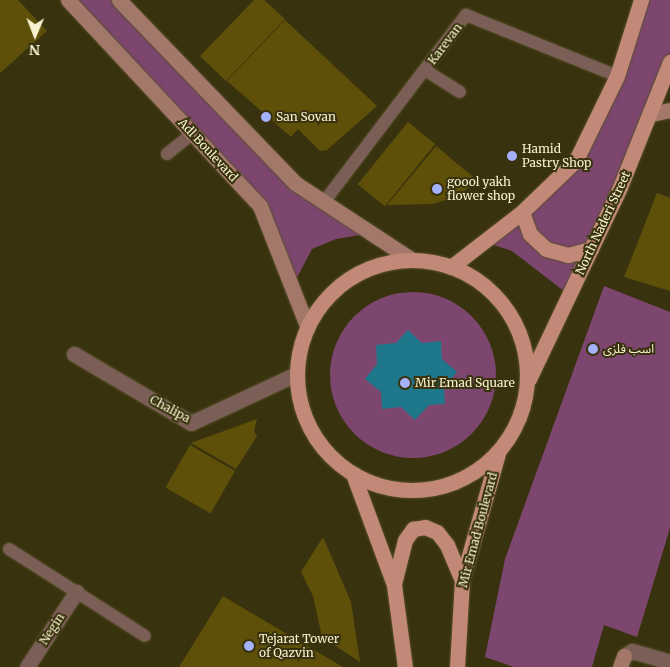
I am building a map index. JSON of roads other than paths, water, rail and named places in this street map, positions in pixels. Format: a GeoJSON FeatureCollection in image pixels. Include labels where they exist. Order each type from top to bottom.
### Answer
{"type":"FeatureCollection","features":[{"type":"Feature","properties":{"kind":"main road","name":"Adl Boulevard"},"geometry":{"type":"LineString","coordinates":[[68,0],[260,206],[308,326]]}},
{"type":"Feature","properties":{"kind":"main road"},"geometry":{"type":"LineString","coordinates":[[119,0],[295,183],[412,260]]}},
{"type":"Feature","properties":{"kind":"main road"},"geometry":{"type":"LineString","coordinates":[[451,267],[522,212],[576,160],[618,76],[641,0]]}},
{"type":"Feature","properties":{"kind":"main road","name":"North Naderi Street"},"geometry":{"type":"LineString","coordinates":[[528,380],[591,250],[651,114],[670,62]]}},
{"type":"Feature","properties":{"kind":"main road"},"geometry":{"type":"LineString","coordinates":[[651,114],[670,110]]}},
{"type":"Feature","properties":{"kind":"main road"},"geometry":{"type":"LineString","coordinates":[[522,212],[530,234],[546,249],[568,255],[591,250]]}},
{"type":"Feature","properties":{"kind":"main road"},"geometry":{"type":"LineString","coordinates":[[412,260],[451,267],[484,284],[509,311],[524,344],[528,380],[519,419],[498,453],[467,477],[429,489],[390,488],[353,474],[336,463],[311,432],[298,394],[296,374],[299,349],[308,326],[333,291],[350,278],[370,268],[412,260]]}},
{"type":"Feature","properties":{"kind":"main road","name":"Mir Emad Boulevard"},"geometry":{"type":"LineString","coordinates":[[456,667],[462,580],[498,453]]}},
{"type":"Feature","properties":{"kind":"main road"},"geometry":{"type":"LineString","coordinates":[[353,474],[394,585],[405,667]]}},
{"type":"Feature","properties":{"kind":"main road"},"geometry":{"type":"LineString","coordinates":[[394,585],[405,540],[414,529],[425,527],[436,532],[446,545],[462,580]]}},
{"type":"Feature","properties":{"kind":"street","name":"Chalipa"},"geometry":{"type":"LineString","coordinates":[[74,354],[191,423],[296,374]]}},
{"type":"Feature","properties":{"kind":"street","name":"Negin"},"geometry":{"type":"LineString","coordinates":[[27,667],[76,592]]}},
{"type":"Feature","properties":{"kind":"street"},"geometry":{"type":"LineString","coordinates":[[622,662],[632,651],[670,662]]}},
{"type":"Feature","properties":{"kind":"lane","name":"Karevan"},"geometry":{"type":"LineString","coordinates":[[324,202],[466,15],[618,76]]}},
{"type":"Feature","properties":{"kind":"lane"},"geometry":{"type":"LineString","coordinates":[[425,70],[460,92]]}},
{"type":"Feature","properties":{"kind":"lane"},"geometry":{"type":"LineString","coordinates":[[166,154],[192,134]]}},
{"type":"Feature","properties":{"kind":"lane"},"geometry":{"type":"LineString","coordinates":[[9,549],[145,636]]}},
{"type":"Feature","properties":{"kind":"water"},"geometry":{"type":"Polygon","coordinates":[[[408,330],[422,343],[441,341],[442,359],[457,372],[444,387],[445,404],[429,405],[415,420],[401,407],[382,409],[381,392],[365,379],[377,364],[376,345],[396,343],[408,330]]]}},
{"type":"Feature","properties":{"kind":"place","name":"San Sovan"},"geometry":{"type":"Point","coordinates":[266,117]}},
{"type":"Feature","properties":{"kind":"place","name":"Hamid Pastry Shop"},"geometry":{"type":"Point","coordinates":[512,156]}},
{"type":"Feature","properties":{"kind":"place","name":"goool yakh flower shop"},"geometry":{"type":"Point","coordinates":[437,189]}},
{"type":"Feature","properties":{"kind":"place","name":"اسب فلزی"},"geometry":{"type":"Point","coordinates":[593,349]}},
{"type":"Feature","properties":{"kind":"place","name":"Mir Emad Square"},"geometry":{"type":"Point","coordinates":[405,383]}},
{"type":"Feature","properties":{"kind":"place","name":"Tejarat Tower of Qazvin"},"geometry":{"type":"Point","coordinates":[249,646]}}]}
